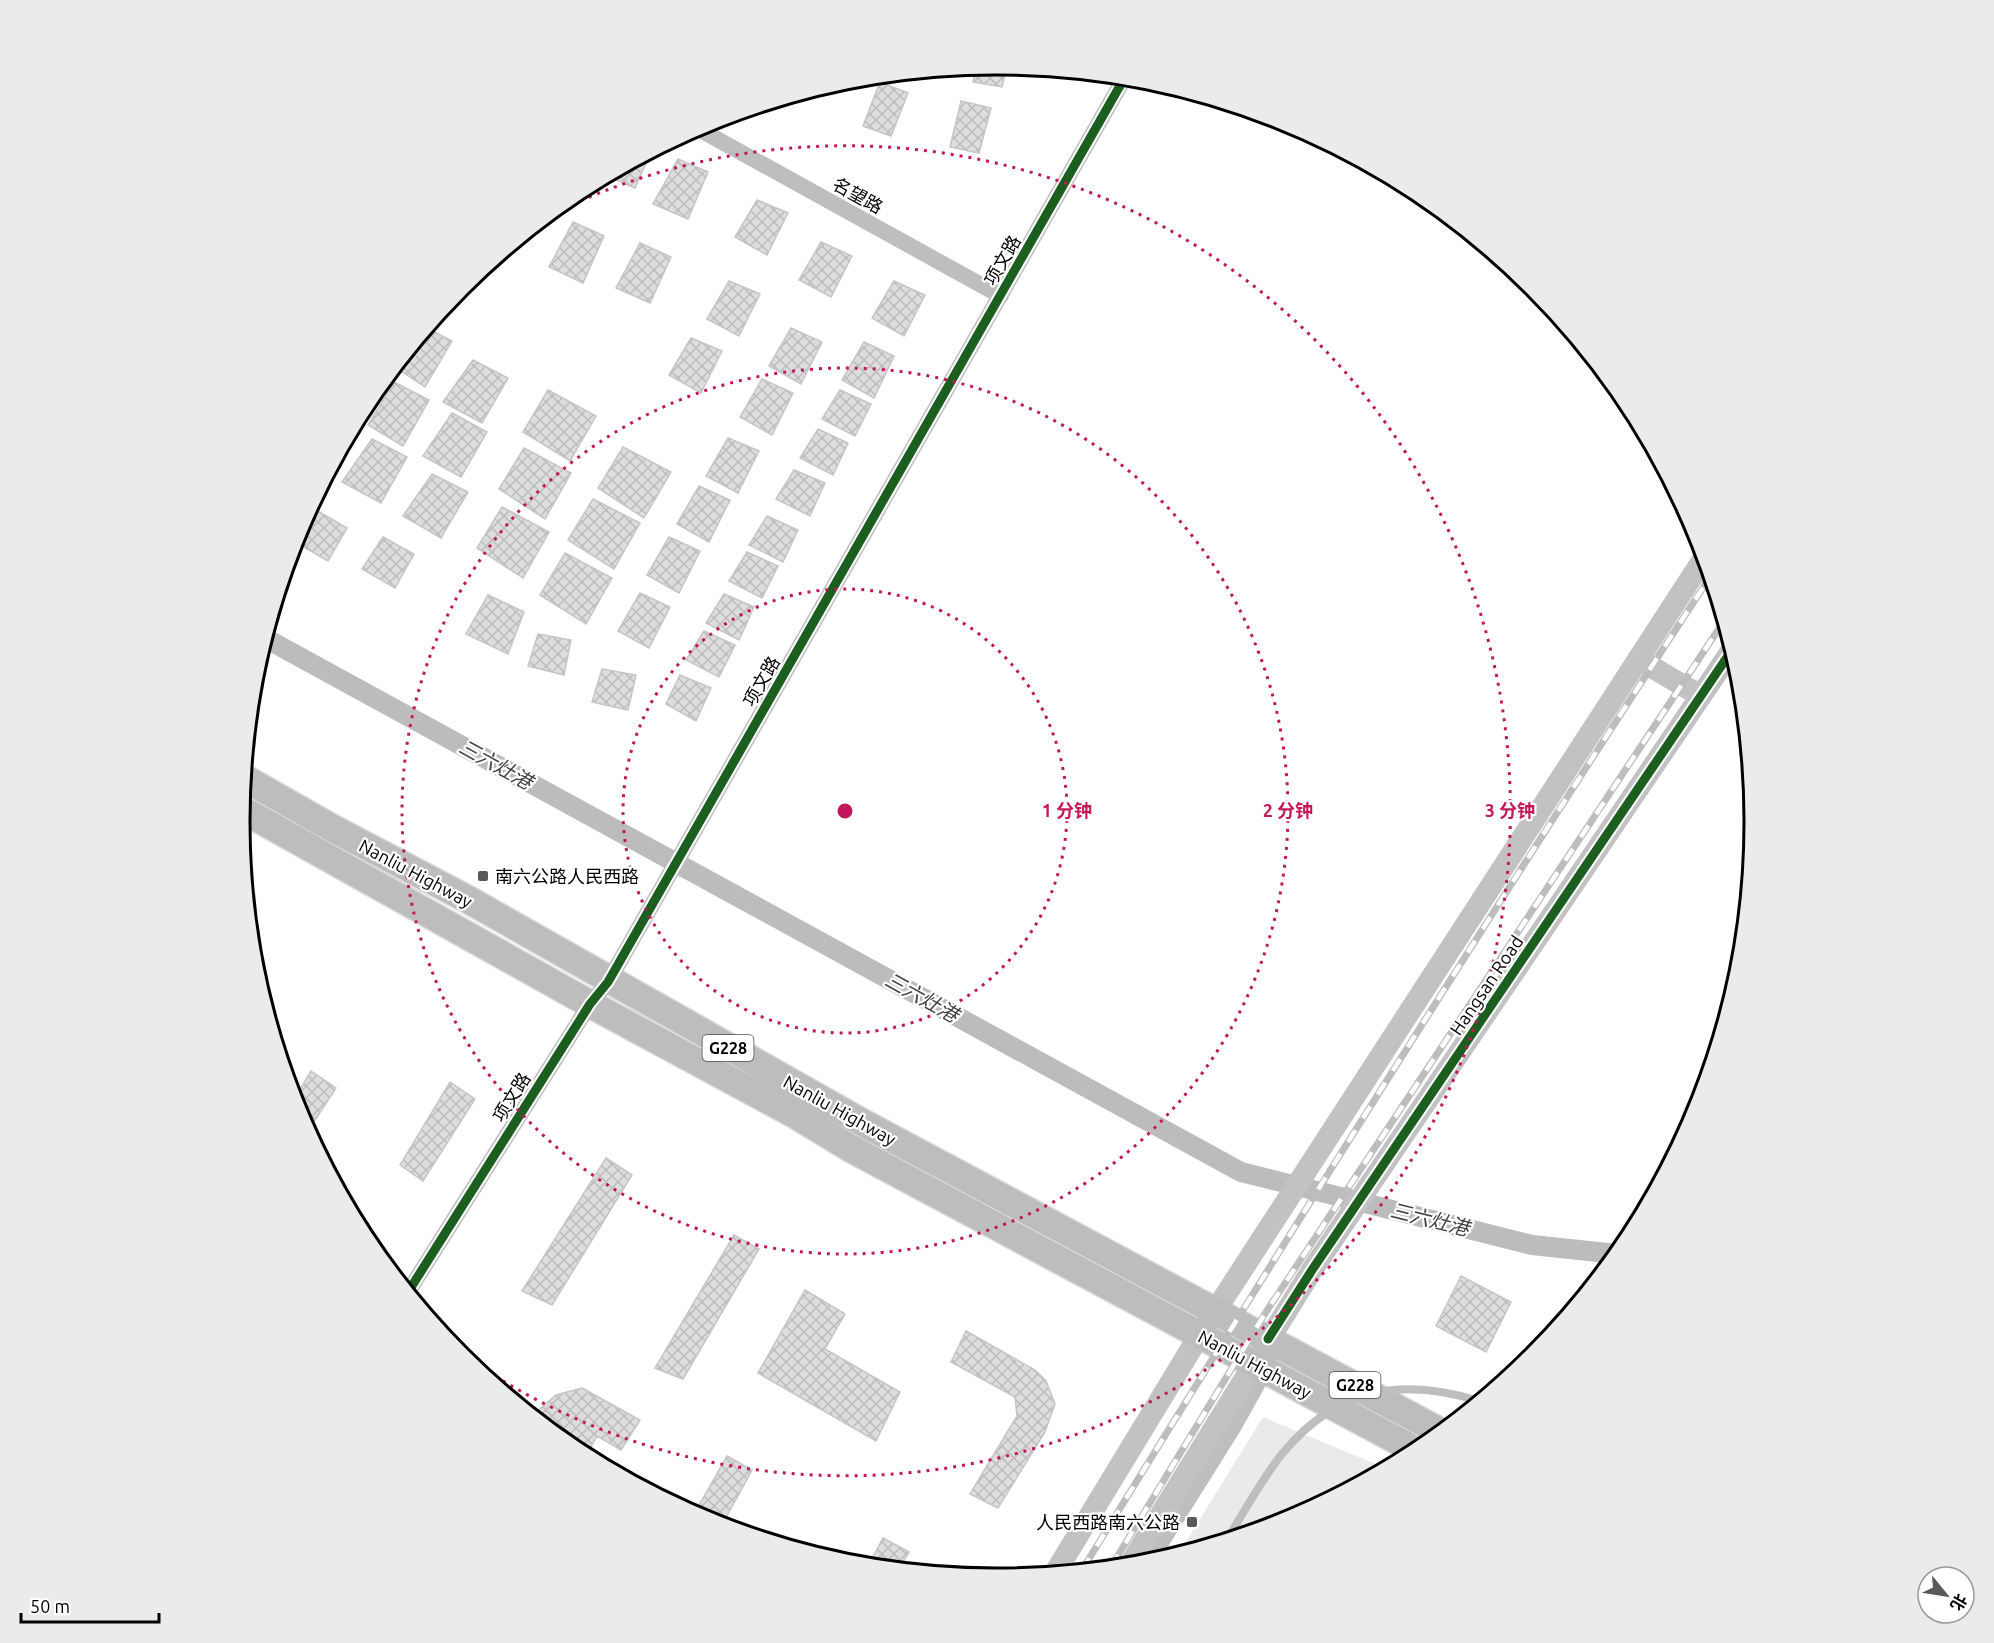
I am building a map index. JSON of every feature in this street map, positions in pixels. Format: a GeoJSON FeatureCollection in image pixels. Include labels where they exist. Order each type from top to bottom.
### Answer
{"type":"FeatureCollection","features":[{"type":"Feature","properties":{"kind":"highway","name":"Nanliu Highway"},"geometry":{"type":"LineString","coordinates":[[252,782],[332,828],[467,899],[608,982],[863,1123],[1432,1427]]}},
{"type":"Feature","properties":{"kind":"highway","name":"Nanliu Highway"},"geometry":{"type":"LineString","coordinates":[[250,814],[590,1004],[794,1114],[850,1148],[1407,1445]]}},
{"type":"Feature","properties":{"kind":"main road"},"geometry":{"type":"LineString","coordinates":[[1058,1565],[1199,1336],[1698,567]]}},
{"type":"Feature","properties":{"kind":"main road"},"geometry":{"type":"LineString","coordinates":[[1638,659],[1701,696]]}},
{"type":"Feature","properties":{"kind":"main road","name":"Hangsan Road"},"geometry":{"type":"LineString","coordinates":[[1136,1555],[1259,1366],[1268,1339],[1312,1270],[1725,660]]}},
{"type":"Feature","properties":{"kind":"street","name":"项文路"},"geometry":{"type":"LineString","coordinates":[[412,1285],[590,1004],[608,982],[1120,85]]}},
{"type":"Feature","properties":{"kind":"street","name":"名望路"},"geometry":{"type":"LineString","coordinates":[[707,134],[1000,296]]}},
{"type":"Feature","properties":{"kind":"street"},"geometry":{"type":"LineString","coordinates":[[1152,1552],[1259,1366]]}},
{"type":"Feature","properties":{"kind":"lane"},"geometry":{"type":"LineString","coordinates":[[1233,1529],[1282,1455],[1313,1422],[1352,1399],[1383,1389],[1404,1387],[1447,1391],[1470,1398]]}},
{"type":"Feature","properties":{"kind":"shaded area"},"geometry":{"type":"Polygon","coordinates":[[[1263,1417],[1376,1464],[1327,1491],[1283,1511],[1184,1544],[1263,1417]]]}},
{"type":"Feature","properties":{"kind":"building"},"geometry":{"type":"Polygon","coordinates":[[[1005,75],[1002,87],[973,82],[974,76],[1005,75]]]}},
{"type":"Feature","properties":{"kind":"building"},"geometry":{"type":"Polygon","coordinates":[[[879,84],[884,84],[908,93],[891,136],[863,126],[879,84]]]}},
{"type":"Feature","properties":{"kind":"building"},"geometry":{"type":"Polygon","coordinates":[[[961,101],[991,108],[979,153],[950,147],[961,101]]]}},
{"type":"Feature","properties":{"kind":"building"},"geometry":{"type":"Polygon","coordinates":[[[678,159],[708,172],[688,219],[653,204],[678,159]]]}},
{"type":"Feature","properties":{"kind":"building"},"geometry":{"type":"Polygon","coordinates":[[[646,163],[635,188],[616,180],[646,163]]]}},
{"type":"Feature","properties":{"kind":"building"},"geometry":{"type":"Polygon","coordinates":[[[757,200],[788,213],[767,255],[735,237],[757,200]]]}},
{"type":"Feature","properties":{"kind":"building"},"geometry":{"type":"Polygon","coordinates":[[[573,222],[604,236],[583,283],[549,267],[573,222]]]}},
{"type":"Feature","properties":{"kind":"building"},"geometry":{"type":"Polygon","coordinates":[[[821,242],[852,256],[831,297],[799,280],[821,242]]]}},
{"type":"Feature","properties":{"kind":"building"},"geometry":{"type":"Polygon","coordinates":[[[640,243],[671,257],[650,303],[616,288],[640,243]]]}},
{"type":"Feature","properties":{"kind":"building"},"geometry":{"type":"Polygon","coordinates":[[[729,281],[760,294],[739,336],[707,319],[729,281]]]}},
{"type":"Feature","properties":{"kind":"building"},"geometry":{"type":"Polygon","coordinates":[[[894,281],[925,295],[904,336],[872,318],[894,281]]]}},
{"type":"Feature","properties":{"kind":"building"},"geometry":{"type":"Polygon","coordinates":[[[791,328],[822,342],[801,384],[769,366],[791,328]]]}},
{"type":"Feature","properties":{"kind":"building"},"geometry":{"type":"Polygon","coordinates":[[[434,332],[452,341],[425,387],[402,371],[434,332]]]}},
{"type":"Feature","properties":{"kind":"building"},"geometry":{"type":"Polygon","coordinates":[[[691,338],[722,351],[701,393],[669,375],[691,338]]]}},
{"type":"Feature","properties":{"kind":"building"},"geometry":{"type":"Polygon","coordinates":[[[864,342],[894,356],[874,398],[842,380],[864,342]]]}},
{"type":"Feature","properties":{"kind":"building"},"geometry":{"type":"Polygon","coordinates":[[[473,360],[508,378],[482,423],[443,402],[473,360]]]}},
{"type":"Feature","properties":{"kind":"building"},"geometry":{"type":"Polygon","coordinates":[[[762,379],[793,393],[772,435],[740,417],[762,379]]]}},
{"type":"Feature","properties":{"kind":"building"},"geometry":{"type":"Polygon","coordinates":[[[394,382],[429,400],[403,446],[368,425],[394,382]]]}},
{"type":"Feature","properties":{"kind":"building"},"geometry":{"type":"Polygon","coordinates":[[[548,390],[596,416],[570,461],[523,432],[548,390]]]}},
{"type":"Feature","properties":{"kind":"building"},"geometry":{"type":"Polygon","coordinates":[[[840,390],[871,404],[855,436],[822,419],[840,390]]]}},
{"type":"Feature","properties":{"kind":"building"},"geometry":{"type":"Polygon","coordinates":[[[452,413],[487,432],[461,477],[423,456],[452,413]]]}},
{"type":"Feature","properties":{"kind":"building"},"geometry":{"type":"Polygon","coordinates":[[[818,429],[848,443],[833,475],[800,458],[818,429]]]}},
{"type":"Feature","properties":{"kind":"building"},"geometry":{"type":"Polygon","coordinates":[[[728,438],[759,451],[738,493],[706,476],[728,438]]]}},
{"type":"Feature","properties":{"kind":"building"},"geometry":{"type":"Polygon","coordinates":[[[372,439],[407,457],[381,503],[342,482],[372,439]]]}},
{"type":"Feature","properties":{"kind":"building"},"geometry":{"type":"Polygon","coordinates":[[[623,447],[671,472],[644,518],[598,488],[623,447]]]}},
{"type":"Feature","properties":{"kind":"building"},"geometry":{"type":"Polygon","coordinates":[[[524,448],[571,473],[545,519],[499,489],[524,448]]]}},
{"type":"Feature","properties":{"kind":"building"},"geometry":{"type":"Polygon","coordinates":[[[794,470],[825,483],[810,516],[776,499],[794,470]]]}},
{"type":"Feature","properties":{"kind":"building"},"geometry":{"type":"Polygon","coordinates":[[[432,474],[468,492],[441,538],[403,516],[432,474]]]}},
{"type":"Feature","properties":{"kind":"building"},"geometry":{"type":"Polygon","coordinates":[[[699,486],[730,500],[709,542],[677,524],[699,486]]]}},
{"type":"Feature","properties":{"kind":"building"},"geometry":{"type":"Polygon","coordinates":[[[593,499],[640,523],[614,569],[568,540],[593,499]]]}},
{"type":"Feature","properties":{"kind":"building"},"geometry":{"type":"Polygon","coordinates":[[[502,507],[549,532],[523,578],[477,548],[502,507]]]}},
{"type":"Feature","properties":{"kind":"building"},"geometry":{"type":"Polygon","coordinates":[[[318,511],[347,528],[328,561],[303,547],[318,511]]]}},
{"type":"Feature","properties":{"kind":"building"},"geometry":{"type":"Polygon","coordinates":[[[767,516],[798,530],[783,562],[749,545],[767,516]]]}},
{"type":"Feature","properties":{"kind":"building"},"geometry":{"type":"Polygon","coordinates":[[[383,537],[414,554],[395,588],[362,569],[383,537]]]}},
{"type":"Feature","properties":{"kind":"building"},"geometry":{"type":"Polygon","coordinates":[[[669,537],[700,551],[679,593],[647,575],[669,537]]]}},
{"type":"Feature","properties":{"kind":"building"},"geometry":{"type":"Polygon","coordinates":[[[747,552],[778,566],[762,598],[729,581],[747,552]]]}},
{"type":"Feature","properties":{"kind":"building"},"geometry":{"type":"Polygon","coordinates":[[[565,553],[612,578],[586,624],[540,595],[565,553]]]}},
{"type":"Feature","properties":{"kind":"building"},"geometry":{"type":"Polygon","coordinates":[[[640,593],[670,607],[649,648],[618,631],[640,593]]]}},
{"type":"Feature","properties":{"kind":"building"},"geometry":{"type":"Polygon","coordinates":[[[724,594],[754,607],[739,640],[706,623],[724,594]]]}},
{"type":"Feature","properties":{"kind":"building"},"geometry":{"type":"Polygon","coordinates":[[[488,595],[524,612],[508,654],[466,634],[488,595]]]}},
{"type":"Feature","properties":{"kind":"building"},"geometry":{"type":"Polygon","coordinates":[[[704,631],[735,645],[719,677],[686,660],[704,631]]]}},
{"type":"Feature","properties":{"kind":"building"},"geometry":{"type":"Polygon","coordinates":[[[538,634],[571,640],[564,675],[528,666],[538,634]]]}},
{"type":"Feature","properties":{"kind":"building"},"geometry":{"type":"Polygon","coordinates":[[[602,669],[636,675],[628,710],[592,702],[602,669]]]}},
{"type":"Feature","properties":{"kind":"building"},"geometry":{"type":"Polygon","coordinates":[[[680,675],[711,688],[696,721],[666,704],[680,675]]]}},
{"type":"Feature","properties":{"kind":"building"},"geometry":{"type":"Polygon","coordinates":[[[311,1071],[336,1088],[314,1122],[307,1107],[300,1089],[311,1071]]]}},
{"type":"Feature","properties":{"kind":"building"},"geometry":{"type":"Polygon","coordinates":[[[450,1082],[475,1099],[423,1181],[400,1165],[450,1082]]]}},
{"type":"Feature","properties":{"kind":"building"},"geometry":{"type":"Polygon","coordinates":[[[606,1158],[632,1175],[552,1305],[522,1291],[606,1158]]]}},
{"type":"Feature","properties":{"kind":"building"},"geometry":{"type":"Polygon","coordinates":[[[734,1235],[759,1249],[683,1379],[655,1368],[734,1235]]]}},
{"type":"Feature","properties":{"kind":"building"},"geometry":{"type":"Polygon","coordinates":[[[1461,1276],[1511,1302],[1486,1352],[1436,1326],[1461,1276]]]}},
{"type":"Feature","properties":{"kind":"building"},"geometry":{"type":"Polygon","coordinates":[[[805,1290],[845,1314],[825,1349],[900,1392],[876,1441],[758,1373],[805,1290]]]}},
{"type":"Feature","properties":{"kind":"building"},"geometry":{"type":"Polygon","coordinates":[[[966,1331],[1035,1370],[1046,1381],[1055,1404],[1045,1432],[998,1508],[970,1494],[1017,1416],[1015,1397],[951,1362],[966,1331]]]}},
{"type":"Feature","properties":{"kind":"building"},"geometry":{"type":"Polygon","coordinates":[[[582,1388],[640,1420],[621,1450],[597,1436],[591,1447],[538,1410],[556,1395],[582,1388]]]}},
{"type":"Feature","properties":{"kind":"building"},"geometry":{"type":"Polygon","coordinates":[[[727,1456],[752,1470],[727,1517],[699,1505],[727,1456]]]}},
{"type":"Feature","properties":{"kind":"building"},"geometry":{"type":"Polygon","coordinates":[[[883,1538],[909,1552],[903,1562],[873,1558],[883,1538]]]}},
{"type":"Feature","properties":{"kind":"waterway","name":"三六灶港"},"geometry":{"type":"LineString","coordinates":[[273,642],[1241,1172],[1532,1245],[1606,1253]]}},
{"type":"Feature","properties":{"kind":"railway"},"geometry":{"type":"LineString","coordinates":[[1087,1563],[1392,1072],[1705,585]]}},
{"type":"Feature","properties":{"kind":"railway"},"geometry":{"type":"LineString","coordinates":[[1116,1558],[1266,1312],[1718,630]]}},
{"type":"Feature","properties":{"kind":"cycle path"},"geometry":{"type":"LineString","coordinates":[[412,1285],[590,1004],[608,982],[1120,85]]}},
{"type":"Feature","properties":{"kind":"cycle path"},"geometry":{"type":"LineString","coordinates":[[1268,1339],[1312,1270],[1725,660]]}},
{"type":"Feature","properties":{"kind":"place","name":"南六公路人民西路"},"geometry":{"type":"Point","coordinates":[483,876]}},
{"type":"Feature","properties":{"kind":"place","name":"人民西路南六公路"},"geometry":{"type":"Point","coordinates":[1192,1522]}}]}
